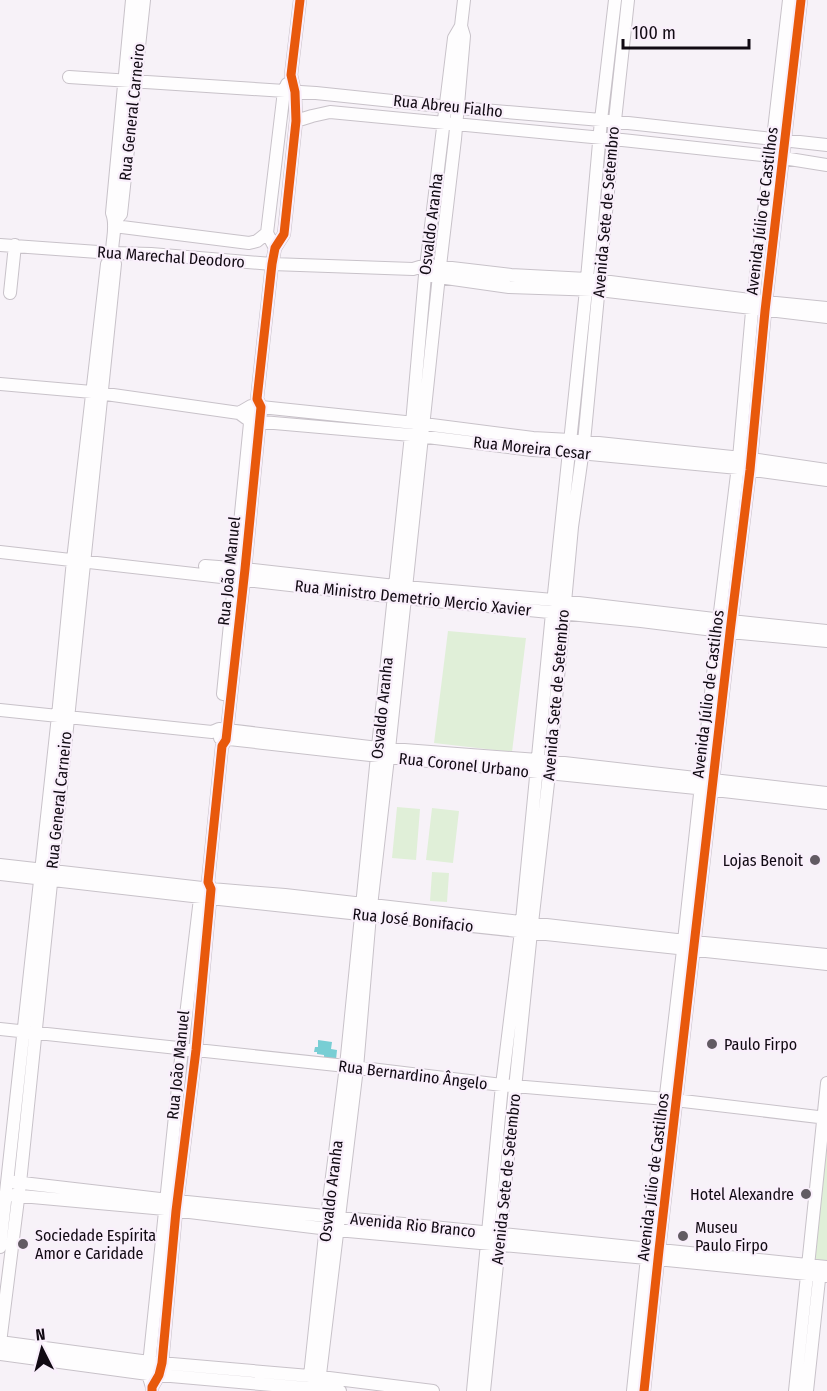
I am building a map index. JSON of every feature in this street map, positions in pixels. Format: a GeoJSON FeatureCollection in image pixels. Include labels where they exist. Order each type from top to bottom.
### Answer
{"type":"FeatureCollection","features":[{"type":"Feature","properties":{"kind":"street","name":"Rua João Manuel"},"geometry":{"type":"LineString","coordinates":[[267,233],[289,92],[300,0]]}},
{"type":"Feature","properties":{"kind":"street","name":"Osvaldo Aranha"},"geometry":{"type":"LineString","coordinates":[[315,1385],[418,429],[432,349],[453,160],[451,115],[454,38],[461,27],[464,0]]}},
{"type":"Feature","properties":{"kind":"street","name":"Avenida Júlio de Castilhos"},"geometry":{"type":"LineString","coordinates":[[644,1391],[641,1373],[648,1299],[788,60],[789,0]]}},
{"type":"Feature","properties":{"kind":"street","name":"Avenida Júlio de Castilhos"},"geometry":{"type":"LineString","coordinates":[[788,60],[801,0]]}},
{"type":"Feature","properties":{"kind":"street","name":"Rua General Carneiro"},"geometry":{"type":"LineString","coordinates":[[0,1247],[20,1119],[108,292],[107,264],[112,252],[115,226],[112,213],[118,197],[138,2]]}},
{"type":"Feature","properties":{"kind":"street"},"geometry":{"type":"LineString","coordinates":[[614,3],[628,4]]}},
{"type":"Feature","properties":{"kind":"street","name":"Avenida Sete de Setembro"},"geometry":{"type":"LineString","coordinates":[[566,526],[583,448],[591,367],[593,285],[606,138],[601,120],[614,3]]}},
{"type":"Feature","properties":{"kind":"street","name":"Avenida Sete de Setembro"},"geometry":{"type":"LineString","coordinates":[[606,138],[615,122],[628,4]]}},
{"type":"Feature","properties":{"kind":"street","name":"Rua Abreu Fialho"},"geometry":{"type":"LineString","coordinates":[[69,77],[338,95],[451,115],[606,138],[777,157],[827,165]]}},
{"type":"Feature","properties":{"kind":"street"},"geometry":{"type":"LineString","coordinates":[[606,81],[619,83]]}},
{"type":"Feature","properties":{"kind":"street","name":"Rua João Manuel"},"geometry":{"type":"LineString","coordinates":[[178,1148],[182,1048],[197,973],[272,264],[275,248],[284,234],[296,121],[289,92]]}},
{"type":"Feature","properties":{"kind":"street","name":"Rua Abreu Fialho"},"geometry":{"type":"LineString","coordinates":[[296,121],[330,112],[601,120],[827,145]]}},
{"type":"Feature","properties":{"kind":"street","name":"Osvaldo Aranha"},"geometry":{"type":"LineString","coordinates":[[418,429],[421,270],[438,158],[451,115]]}},
{"type":"Feature","properties":{"kind":"street"},"geometry":{"type":"LineString","coordinates":[[438,158],[453,160]]}},
{"type":"Feature","properties":{"kind":"street","name":"Rua Marechal Deodoro"},"geometry":{"type":"LineString","coordinates":[[115,226],[249,243],[257,241],[267,233]]}},
{"type":"Feature","properties":{"kind":"street"},"geometry":{"type":"LineString","coordinates":[[267,233],[275,248]]}},
{"type":"Feature","properties":{"kind":"street","name":"Rua Marechal Deodoro"},"geometry":{"type":"LineString","coordinates":[[0,245],[272,264],[421,270],[510,281],[593,285],[671,294],[759,305],[827,317]]}},
{"type":"Feature","properties":{"kind":"street"},"geometry":{"type":"LineString","coordinates":[[10,293],[15,245]]}},
{"type":"Feature","properties":{"kind":"street","name":"Avenida Sete de Setembro"},"geometry":{"type":"LineString","coordinates":[[473,1391],[516,1086],[527,927],[566,526],[569,446],[578,365],[593,285]]}},
{"type":"Feature","properties":{"kind":"street","name":"Rua Marechal Deodoro"},"geometry":{"type":"LineString","coordinates":[[759,305],[827,308]]}},
{"type":"Feature","properties":{"kind":"street"},"geometry":{"type":"LineString","coordinates":[[418,347],[432,349]]}},
{"type":"Feature","properties":{"kind":"street"},"geometry":{"type":"LineString","coordinates":[[578,365],[591,367]]}},
{"type":"Feature","properties":{"kind":"street"},"geometry":{"type":"LineString","coordinates":[[0,384],[97,393],[239,412],[254,422]]}},
{"type":"Feature","properties":{"kind":"street"},"geometry":{"type":"LineString","coordinates":[[239,412],[256,404]]}},
{"type":"Feature","properties":{"kind":"street","name":"Rua Moreira Cesar"},"geometry":{"type":"LineString","coordinates":[[256,404],[340,423]]}},
{"type":"Feature","properties":{"kind":"street","name":"Rua Moreira Cesar"},"geometry":{"type":"LineString","coordinates":[[254,422],[340,423],[418,429],[532,444],[787,469],[827,470]]}},
{"type":"Feature","properties":{"kind":"street","name":"Rua Moreira Cesar"},"geometry":{"type":"LineString","coordinates":[[787,469],[827,480]]}},
{"type":"Feature","properties":{"kind":"street","name":"Rua Ministro Demetrio Mercio Xavier"},"geometry":{"type":"LineString","coordinates":[[0,544],[79,557]]}},
{"type":"Feature","properties":{"kind":"street","name":"Rua Ministro Demetrio Mercio Xavier"},"geometry":{"type":"LineString","coordinates":[[0,552],[79,557],[559,607],[724,626],[827,641]]}},
{"type":"Feature","properties":{"kind":"street","name":"Rua Ministro Demetrio Mercio Xavier"},"geometry":{"type":"LineString","coordinates":[[724,626],[827,631]]}},
{"type":"Feature","properties":{"kind":"street","name":"Rua Coronel Urbano"},"geometry":{"type":"LineString","coordinates":[[0,710],[221,736],[707,784],[784,793],[827,803]]}},
{"type":"Feature","properties":{"kind":"street","name":"Rua Coronel Urbano"},"geometry":{"type":"LineString","coordinates":[[784,793],[827,793]]}},
{"type":"Feature","properties":{"kind":"street","name":"Rua José Bonifacio"},"geometry":{"type":"LineString","coordinates":[[0,865],[46,875]]}},
{"type":"Feature","properties":{"kind":"street","name":"Rua José Bonifacio"},"geometry":{"type":"LineString","coordinates":[[0,874],[46,875],[206,891],[689,946],[827,955]]}},
{"type":"Feature","properties":{"kind":"street","name":"Avenida Sete de Setembro"},"geometry":{"type":"LineString","coordinates":[[484,1391],[502,1085],[527,927]]}},
{"type":"Feature","properties":{"kind":"street","name":"Rua José Bonifacio"},"geometry":{"type":"LineString","coordinates":[[736,950],[827,964]]}},
{"type":"Feature","properties":{"kind":"street","name":"Rua João Manuel"},"geometry":{"type":"LineString","coordinates":[[152,1389],[154,1368],[151,1349],[165,1270],[178,1148],[196,1050],[197,973]]}},
{"type":"Feature","properties":{"kind":"street","name":"Rua Bernardino Ângelo"},"geometry":{"type":"LineString","coordinates":[[0,1029],[502,1085],[825,1117]]}},
{"type":"Feature","properties":{"kind":"street"},"geometry":{"type":"LineString","coordinates":[[807,1391],[818,1271],[827,1083]]}},
{"type":"Feature","properties":{"kind":"street","name":"Rua General Carneiro"},"geometry":{"type":"LineString","coordinates":[[0,1343],[8,1188]]}},
{"type":"Feature","properties":{"kind":"street","name":"Avenida Rio Branco"},"geometry":{"type":"LineString","coordinates":[[8,1188],[818,1271]]}},
{"type":"Feature","properties":{"kind":"street"},"geometry":{"type":"LineString","coordinates":[[795,1391],[818,1271]]}},
{"type":"Feature","properties":{"kind":"street"},"geometry":{"type":"LineString","coordinates":[[0,1343],[73,1358]]}},
{"type":"Feature","properties":{"kind":"street"},"geometry":{"type":"LineString","coordinates":[[0,1354],[73,1358],[315,1385],[433,1391]]}},
{"type":"Feature","properties":{"kind":"street","name":"Avenida Júlio de Castilhos"},"geometry":{"type":"LineString","coordinates":[[633,1391],[641,1373]]}},
{"type":"Feature","properties":{"kind":"street"},"geometry":{"type":"LineString","coordinates":[[315,1385],[340,1391]]}},
{"type":"Feature","properties":{"kind":"green space"},"geometry":{"type":"Polygon","coordinates":[[[448,631],[526,638],[512,752],[434,743],[448,631]]]}},
{"type":"Feature","properties":{"kind":"green space"},"geometry":{"type":"Polygon","coordinates":[[[397,807],[420,809],[416,860],[392,858],[397,807]]]}},
{"type":"Feature","properties":{"kind":"green space"},"geometry":{"type":"Polygon","coordinates":[[[432,808],[459,811],[453,863],[426,860],[432,808]]]}},
{"type":"Feature","properties":{"kind":"green space"},"geometry":{"type":"Polygon","coordinates":[[[432,872],[449,873],[447,902],[430,901],[432,872]]]}},
{"type":"Feature","properties":{"kind":"green space"},"geometry":{"type":"Polygon","coordinates":[[[827,1136],[827,1262],[815,1261],[827,1136]]]}},
{"type":"Feature","properties":{"kind":"water"},"geometry":{"type":"Polygon","coordinates":[[[318,1040],[332,1042],[331,1049],[337,1050],[336,1060],[324,1059],[324,1055],[314,1052],[315,1047],[318,1047],[318,1040]]]}},
{"type":"Feature","properties":{"kind":"cycle path"},"geometry":{"type":"LineString","coordinates":[[152,1391],[162,1363],[176,1211],[196,1050],[211,889],[208,882],[222,746],[226,740],[245,569],[261,407],[257,399],[272,264],[275,248],[284,234],[296,121],[295,92],[291,75],[300,0]]}},
{"type":"Feature","properties":{"kind":"cycle path"},"geometry":{"type":"LineString","coordinates":[[644,1391],[750,470],[765,311],[801,0]]}},
{"type":"Feature","properties":{"kind":"place","name":"Lojas Benoit"},"geometry":{"type":"Point","coordinates":[815,860]}},
{"type":"Feature","properties":{"kind":"place","name":"Paulo Firpo"},"geometry":{"type":"Point","coordinates":[712,1044]}},
{"type":"Feature","properties":{"kind":"place","name":"Hotel Alexandre"},"geometry":{"type":"Point","coordinates":[806,1194]}},
{"type":"Feature","properties":{"kind":"place","name":"Museu Paulo Firpo"},"geometry":{"type":"Point","coordinates":[683,1236]}},
{"type":"Feature","properties":{"kind":"place","name":"Sociedade Espírita Amor e Caridade"},"geometry":{"type":"Point","coordinates":[23,1244]}}]}
